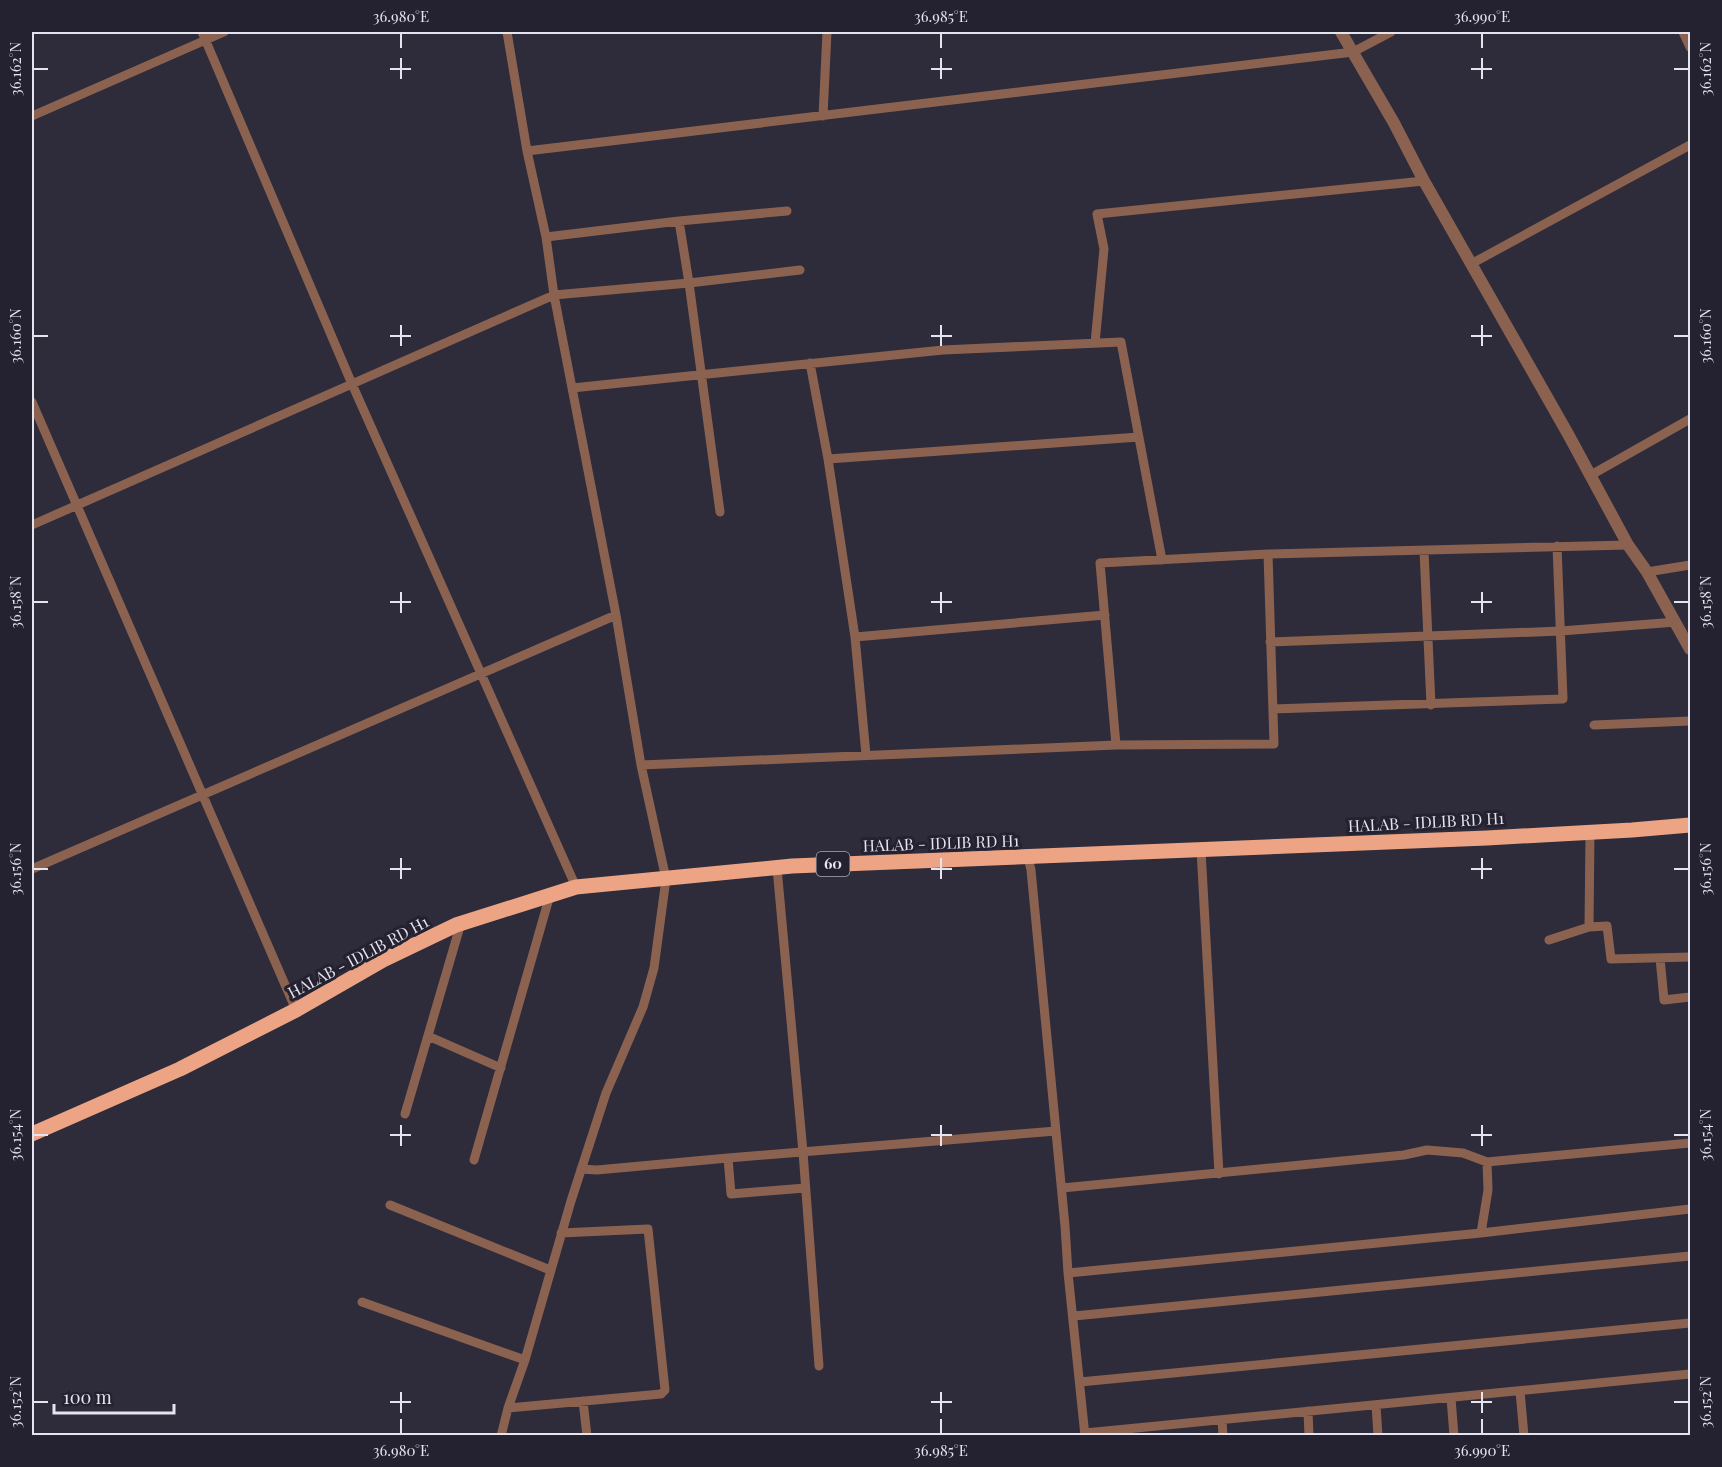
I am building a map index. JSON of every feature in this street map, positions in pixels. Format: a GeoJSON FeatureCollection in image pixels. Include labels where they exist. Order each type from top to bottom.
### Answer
{"type":"FeatureCollection","features":[{"type":"Feature","properties":{"kind":"highway","name":"HALAB - IDLIB RD H1"},"geometry":{"type":"LineString","coordinates":[[32,1134],[180,1068],[296,1010],[383,960],[461,923],[576,887],[777,868],[1590,832],[1690,825]]}},
{"type":"Feature","properties":{"kind":"street"},"geometry":{"type":"LineString","coordinates":[[32,116],[203,35],[224,32]]}},
{"type":"Feature","properties":{"kind":"street"},"geometry":{"type":"LineString","coordinates":[[501,1436],[561,1233],[606,1093],[643,1007],[654,968],[666,879],[641,765],[616,615],[554,295],[546,237],[527,151],[507,32]]}},
{"type":"Feature","properties":{"kind":"street"},"geometry":{"type":"LineString","coordinates":[[823,116],[827,32]]}},
{"type":"Feature","properties":{"kind":"street"},"geometry":{"type":"LineString","coordinates":[[1341,32],[1591,475],[1628,545],[1647,572],[1690,649]]}},
{"type":"Feature","properties":{"kind":"street"},"geometry":{"type":"LineString","coordinates":[[527,151],[1353,52],[1391,32]]}},
{"type":"Feature","properties":{"kind":"street"},"geometry":{"type":"LineString","coordinates":[[1683,32],[1690,47]]}},
{"type":"Feature","properties":{"kind":"street"},"geometry":{"type":"LineString","coordinates":[[203,35],[352,384],[576,887]]}},
{"type":"Feature","properties":{"kind":"street"},"geometry":{"type":"LineString","coordinates":[[1471,264],[1690,145]]}},
{"type":"Feature","properties":{"kind":"street"},"geometry":{"type":"LineString","coordinates":[[1095,343],[1104,249],[1097,214],[1424,181]]}},
{"type":"Feature","properties":{"kind":"street"},"geometry":{"type":"LineString","coordinates":[[546,237],[679,221],[787,212]]}},
{"type":"Feature","properties":{"kind":"street"},"geometry":{"type":"LineString","coordinates":[[679,221],[720,512]]}},
{"type":"Feature","properties":{"kind":"street"},"geometry":{"type":"LineString","coordinates":[[32,525],[554,295],[800,270]]}},
{"type":"Feature","properties":{"kind":"street"},"geometry":{"type":"LineString","coordinates":[[572,388],[943,350],[1121,342],[1162,560]]}},
{"type":"Feature","properties":{"kind":"street"},"geometry":{"type":"LineString","coordinates":[[810,363],[828,459],[855,637],[866,755]]}},
{"type":"Feature","properties":{"kind":"street"},"geometry":{"type":"LineString","coordinates":[[32,402],[296,1010]]}},
{"type":"Feature","properties":{"kind":"street"},"geometry":{"type":"LineString","coordinates":[[1591,475],[1690,419]]}},
{"type":"Feature","properties":{"kind":"street"},"geometry":{"type":"LineString","coordinates":[[828,459],[1139,437]]}},
{"type":"Feature","properties":{"kind":"street"},"geometry":{"type":"LineString","coordinates":[[1116,745],[1101,563],[1268,554],[1628,545]]}},
{"type":"Feature","properties":{"kind":"street"},"geometry":{"type":"LineString","coordinates":[[1273,709],[1563,699],[1557,546]]}},
{"type":"Feature","properties":{"kind":"street"},"geometry":{"type":"LineString","coordinates":[[1424,551],[1431,705]]}},
{"type":"Feature","properties":{"kind":"street"},"geometry":{"type":"LineString","coordinates":[[641,765],[1116,745],[1274,744],[1268,554]]}},
{"type":"Feature","properties":{"kind":"street"},"geometry":{"type":"LineString","coordinates":[[1647,572],[1690,565]]}},
{"type":"Feature","properties":{"kind":"street"},"geometry":{"type":"LineString","coordinates":[[32,869],[616,615]]}},
{"type":"Feature","properties":{"kind":"street"},"geometry":{"type":"LineString","coordinates":[[855,637],[1105,615]]}},
{"type":"Feature","properties":{"kind":"street"},"geometry":{"type":"LineString","coordinates":[[1270,642],[1561,631],[1676,622]]}},
{"type":"Feature","properties":{"kind":"street"},"geometry":{"type":"LineString","coordinates":[[1594,725],[1690,721]]}},
{"type":"Feature","properties":{"kind":"street"},"geometry":{"type":"LineString","coordinates":[[1589,927],[1590,832]]}},
{"type":"Feature","properties":{"kind":"street"},"geometry":{"type":"LineString","coordinates":[[1201,850],[1219,1174]]}},
{"type":"Feature","properties":{"kind":"street"},"geometry":{"type":"LineString","coordinates":[[1028,857],[1085,1434],[1152,1431],[1222,1420],[1690,1374]]}},
{"type":"Feature","properties":{"kind":"street"},"geometry":{"type":"LineString","coordinates":[[777,868],[803,1152],[819,1366]]}},
{"type":"Feature","properties":{"kind":"street"},"geometry":{"type":"LineString","coordinates":[[474,1160],[550,895]]}},
{"type":"Feature","properties":{"kind":"street"},"geometry":{"type":"LineString","coordinates":[[405,1114],[461,923]]}},
{"type":"Feature","properties":{"kind":"street"},"geometry":{"type":"LineString","coordinates":[[1549,940],[1589,927],[1607,926],[1611,959],[1690,957]]}},
{"type":"Feature","properties":{"kind":"street"},"geometry":{"type":"LineString","coordinates":[[1660,958],[1664,1000],[1690,997]]}},
{"type":"Feature","properties":{"kind":"street"},"geometry":{"type":"LineString","coordinates":[[428,1036],[501,1068]]}},
{"type":"Feature","properties":{"kind":"street"},"geometry":{"type":"LineString","coordinates":[[581,1169],[597,1170],[1056,1131]]}},
{"type":"Feature","properties":{"kind":"street"},"geometry":{"type":"LineString","coordinates":[[1062,1188],[1404,1155],[1427,1150],[1462,1153],[1487,1162],[1690,1143]]}},
{"type":"Feature","properties":{"kind":"street"},"geometry":{"type":"LineString","coordinates":[[728,1158],[731,1194],[806,1188]]}},
{"type":"Feature","properties":{"kind":"street"},"geometry":{"type":"LineString","coordinates":[[1481,1233],[1488,1190],[1487,1162]]}},
{"type":"Feature","properties":{"kind":"street"},"geometry":{"type":"LineString","coordinates":[[390,1205],[550,1270]]}},
{"type":"Feature","properties":{"kind":"street"},"geometry":{"type":"LineString","coordinates":[[1068,1273],[1481,1233],[1690,1209]]}},
{"type":"Feature","properties":{"kind":"street"},"geometry":{"type":"LineString","coordinates":[[508,1408],[661,1394],[665,1390],[648,1229],[561,1233]]}},
{"type":"Feature","properties":{"kind":"street"},"geometry":{"type":"LineString","coordinates":[[1074,1316],[1690,1256]]}},
{"type":"Feature","properties":{"kind":"street"},"geometry":{"type":"LineString","coordinates":[[362,1302],[525,1360]]}},
{"type":"Feature","properties":{"kind":"street"},"geometry":{"type":"LineString","coordinates":[[1080,1382],[1690,1323]]}},
{"type":"Feature","properties":{"kind":"street"},"geometry":{"type":"LineString","coordinates":[[1520,1391],[1524,1436]]}},
{"type":"Feature","properties":{"kind":"street"},"geometry":{"type":"LineString","coordinates":[[1451,1398],[1454,1436]]}},
{"type":"Feature","properties":{"kind":"street"},"geometry":{"type":"LineString","coordinates":[[583,1401],[587,1436]]}},
{"type":"Feature","properties":{"kind":"street"},"geometry":{"type":"LineString","coordinates":[[1376,1405],[1378,1436]]}},
{"type":"Feature","properties":{"kind":"street"},"geometry":{"type":"LineString","coordinates":[[1308,1411],[1309,1436]]}},
{"type":"Feature","properties":{"kind":"street"},"geometry":{"type":"LineString","coordinates":[[1222,1420],[1223,1436]]}}]}
